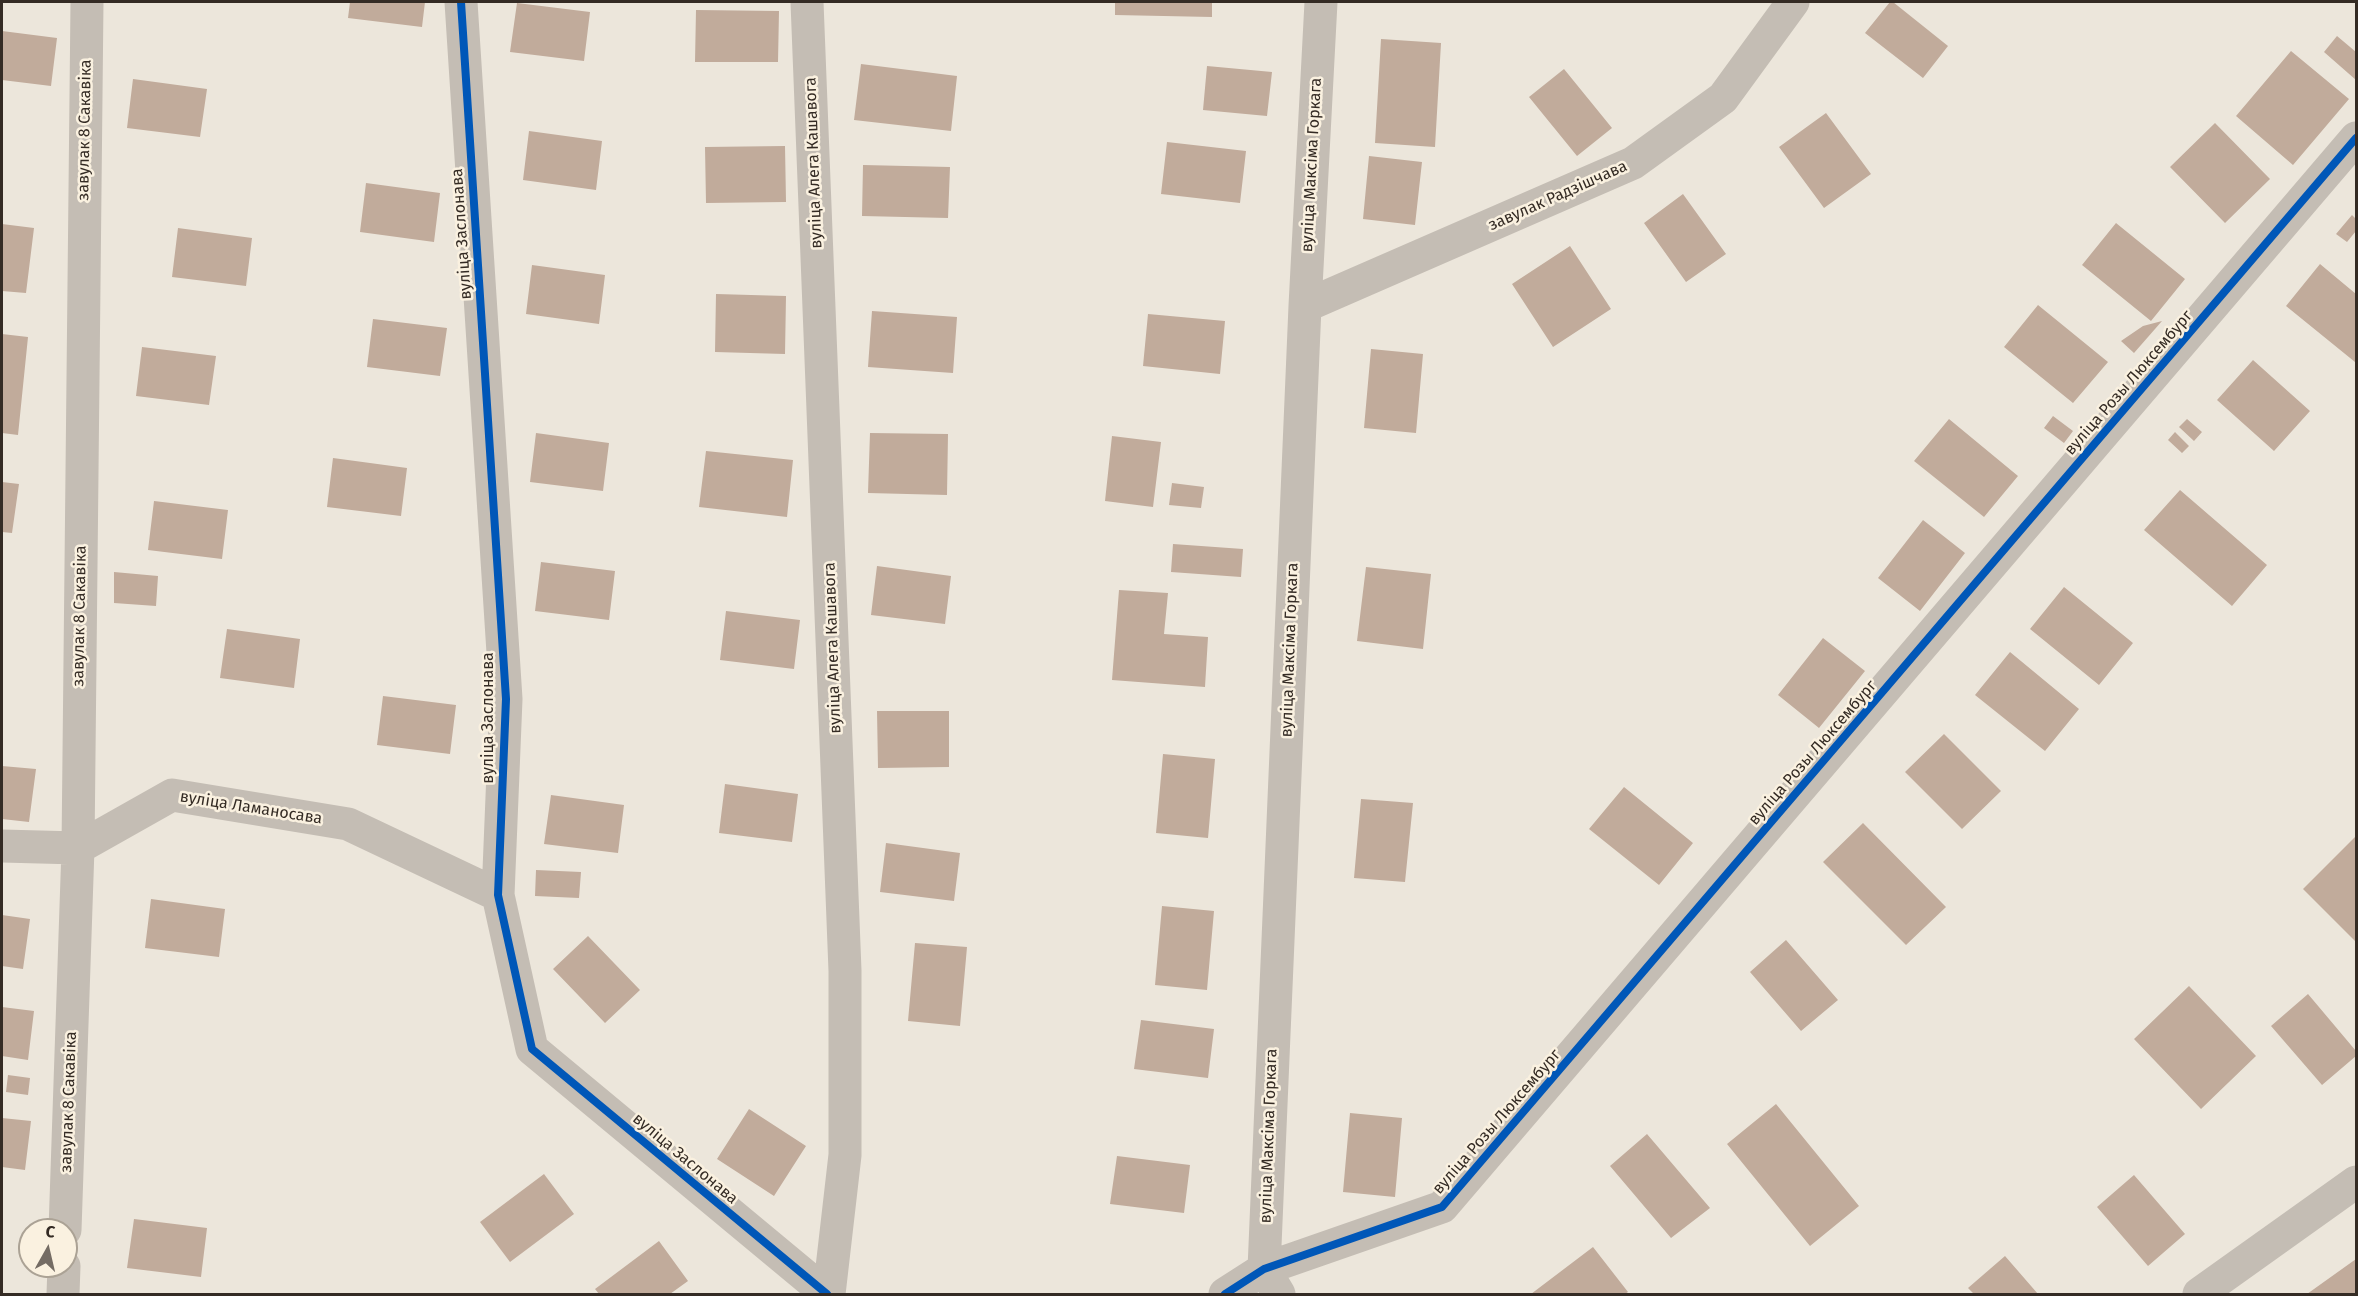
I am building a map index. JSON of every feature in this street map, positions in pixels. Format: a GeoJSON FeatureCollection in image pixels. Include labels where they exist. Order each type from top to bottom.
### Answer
{"type":"FeatureCollection","features":[{"type":"Feature","properties":{"kind":"street","name":"завулак 8 Сакавіка"},"geometry":{"type":"LineString","coordinates":[[65,1218],[78,848],[87,2]]}},
{"type":"Feature","properties":{"kind":"street","name":"вуліца Заслонава"},"geometry":{"type":"LineString","coordinates":[[461,2],[506,699],[498,895],[532,1049],[828,1294]]}},
{"type":"Feature","properties":{"kind":"street","name":"вуліца Алега Кашавога"},"geometry":{"type":"LineString","coordinates":[[807,2],[845,971],[845,1155],[828,1294]]}},
{"type":"Feature","properties":{"kind":"street","name":"вуліца Максіма Горкага"},"geometry":{"type":"LineString","coordinates":[[1271,1282],[1305,306],[1321,2]]}},
{"type":"Feature","properties":{"kind":"street","name":"завулак Радзішчава"},"geometry":{"type":"LineString","coordinates":[[1305,306],[1633,163],[1723,98],[1793,2]]}},
{"type":"Feature","properties":{"kind":"street","name":"вуліца Розы Люксембург"},"geometry":{"type":"LineString","coordinates":[[1225,1294],[1271,1282],[1442,1207],[2356,138]]}},
{"type":"Feature","properties":{"kind":"street","name":"вуліца Ламаносава"},"geometry":{"type":"LineString","coordinates":[[78,848],[172,795],[348,824],[498,895]]}},
{"type":"Feature","properties":{"kind":"street"},"geometry":{"type":"LineString","coordinates":[[2,846],[78,848]]}},
{"type":"Feature","properties":{"kind":"street"},"geometry":{"type":"LineString","coordinates":[[2199,1294],[2356,1182]]}},
{"type":"Feature","properties":{"kind":"street"},"geometry":{"type":"LineString","coordinates":[[63,1294],[64,1278]]}},
{"type":"Feature","properties":{"kind":"building"},"geometry":{"type":"Polygon","coordinates":[[[350,2],[425,2],[422,27],[348,18],[350,2]]]}},
{"type":"Feature","properties":{"kind":"building"},"geometry":{"type":"Polygon","coordinates":[[[1115,2],[1212,2],[1212,17],[1115,15],[1115,2]]]}},
{"type":"Feature","properties":{"kind":"building"},"geometry":{"type":"Polygon","coordinates":[[[1890,2],[1893,2],[1948,46],[1923,78],[1865,33],[1890,2]]]}},
{"type":"Feature","properties":{"kind":"building"},"geometry":{"type":"Polygon","coordinates":[[[517,3],[590,12],[584,61],[510,52],[517,3]]]}},
{"type":"Feature","properties":{"kind":"building"},"geometry":{"type":"Polygon","coordinates":[[[696,10],[779,11],[778,62],[695,62],[696,10]]]}},
{"type":"Feature","properties":{"kind":"building"},"geometry":{"type":"Polygon","coordinates":[[[2,31],[57,38],[51,86],[2,80],[2,31]]]}},
{"type":"Feature","properties":{"kind":"building"},"geometry":{"type":"Polygon","coordinates":[[[2337,36],[2356,52],[2356,80],[2324,52],[2337,36]]]}},
{"type":"Feature","properties":{"kind":"building"},"geometry":{"type":"Polygon","coordinates":[[[1381,39],[1441,43],[1435,147],[1375,143],[1381,39]]]}},
{"type":"Feature","properties":{"kind":"building"},"geometry":{"type":"Polygon","coordinates":[[[2291,51],[2349,99],[2293,165],[2236,116],[2291,51]]]}},
{"type":"Feature","properties":{"kind":"building"},"geometry":{"type":"Polygon","coordinates":[[[861,64],[957,76],[951,131],[854,120],[861,64]]]}},
{"type":"Feature","properties":{"kind":"building"},"geometry":{"type":"Polygon","coordinates":[[[1207,66],[1272,72],[1267,116],[1203,110],[1207,66]]]}},
{"type":"Feature","properties":{"kind":"building"},"geometry":{"type":"Polygon","coordinates":[[[1564,69],[1612,128],[1577,156],[1529,97],[1564,69]]]}},
{"type":"Feature","properties":{"kind":"building"},"geometry":{"type":"Polygon","coordinates":[[[133,79],[207,89],[200,137],[127,128],[133,79]]]}},
{"type":"Feature","properties":{"kind":"building"},"geometry":{"type":"Polygon","coordinates":[[[1826,113],[1871,174],[1824,208],[1779,147],[1826,113]]]}},
{"type":"Feature","properties":{"kind":"building"},"geometry":{"type":"Polygon","coordinates":[[[2215,123],[2270,179],[2225,223],[2170,167],[2215,123]]]}},
{"type":"Feature","properties":{"kind":"building"},"geometry":{"type":"Polygon","coordinates":[[[529,131],[602,141],[596,190],[523,180],[529,131]]]}},
{"type":"Feature","properties":{"kind":"building"},"geometry":{"type":"Polygon","coordinates":[[[1167,142],[1246,151],[1240,203],[1161,194],[1167,142]]]}},
{"type":"Feature","properties":{"kind":"building"},"geometry":{"type":"Polygon","coordinates":[[[785,146],[786,202],[706,203],[705,147],[785,146]]]}},
{"type":"Feature","properties":{"kind":"building"},"geometry":{"type":"Polygon","coordinates":[[[1369,156],[1422,162],[1415,225],[1363,219],[1369,156]]]}},
{"type":"Feature","properties":{"kind":"building"},"geometry":{"type":"Polygon","coordinates":[[[863,165],[950,167],[948,218],[862,216],[863,165]]]}},
{"type":"Feature","properties":{"kind":"building"},"geometry":{"type":"Polygon","coordinates":[[[366,183],[440,193],[434,242],[360,232],[366,183]]]}},
{"type":"Feature","properties":{"kind":"building"},"geometry":{"type":"Polygon","coordinates":[[[1683,194],[1726,254],[1686,282],[1644,223],[1683,194]]]}},
{"type":"Feature","properties":{"kind":"building"},"geometry":{"type":"Polygon","coordinates":[[[2352,215],[2356,219],[2356,231],[2347,242],[2336,234],[2352,215]]]}},
{"type":"Feature","properties":{"kind":"building"},"geometry":{"type":"Polygon","coordinates":[[[2116,223],[2185,279],[2151,321],[2082,265],[2116,223]]]}},
{"type":"Feature","properties":{"kind":"building"},"geometry":{"type":"Polygon","coordinates":[[[2,224],[34,228],[26,293],[2,291],[2,224]]]}},
{"type":"Feature","properties":{"kind":"building"},"geometry":{"type":"Polygon","coordinates":[[[178,228],[252,238],[246,286],[172,277],[178,228]]]}},
{"type":"Feature","properties":{"kind":"building"},"geometry":{"type":"Polygon","coordinates":[[[1570,246],[1611,309],[1553,347],[1512,284],[1570,246]]]}},
{"type":"Feature","properties":{"kind":"building"},"geometry":{"type":"Polygon","coordinates":[[[2320,264],[2356,294],[2355,362],[2286,306],[2320,264]]]}},
{"type":"Feature","properties":{"kind":"building"},"geometry":{"type":"Polygon","coordinates":[[[532,265],[605,275],[599,324],[526,314],[532,265]]]}},
{"type":"Feature","properties":{"kind":"building"},"geometry":{"type":"Polygon","coordinates":[[[716,294],[786,296],[785,354],[715,352],[716,294]]]}},
{"type":"Feature","properties":{"kind":"building"},"geometry":{"type":"Polygon","coordinates":[[[2038,305],[2108,362],[2073,403],[2004,347],[2038,305]]]}},
{"type":"Feature","properties":{"kind":"building"},"geometry":{"type":"Polygon","coordinates":[[[872,311],[957,317],[953,373],[868,367],[872,311]]]}},
{"type":"Feature","properties":{"kind":"building"},"geometry":{"type":"Polygon","coordinates":[[[1148,314],[1225,321],[1220,374],[1143,366],[1148,314]]]}},
{"type":"Feature","properties":{"kind":"building"},"geometry":{"type":"Polygon","coordinates":[[[373,319],[447,328],[440,376],[367,367],[373,319]]]}},
{"type":"Feature","properties":{"kind":"building"},"geometry":{"type":"Polygon","coordinates":[[[2162,321],[2134,353],[2121,341],[2143,326],[2162,321]]]}},
{"type":"Feature","properties":{"kind":"building"},"geometry":{"type":"Polygon","coordinates":[[[2,334],[28,337],[18,435],[2,433],[2,334]]]}},
{"type":"Feature","properties":{"kind":"building"},"geometry":{"type":"Polygon","coordinates":[[[142,347],[216,356],[209,405],[136,396],[142,347]]]}},
{"type":"Feature","properties":{"kind":"building"},"geometry":{"type":"Polygon","coordinates":[[[1371,349],[1423,354],[1416,433],[1364,428],[1371,349]]]}},
{"type":"Feature","properties":{"kind":"building"},"geometry":{"type":"Polygon","coordinates":[[[2253,360],[2310,411],[2274,451],[2217,400],[2253,360]]]}},
{"type":"Feature","properties":{"kind":"building"},"geometry":{"type":"Polygon","coordinates":[[[2053,416],[2073,431],[2064,443],[2044,428],[2053,416]]]}},
{"type":"Feature","properties":{"kind":"building"},"geometry":{"type":"Polygon","coordinates":[[[1949,419],[2018,476],[1984,517],[1914,461],[1949,419]]]}},
{"type":"Feature","properties":{"kind":"building"},"geometry":{"type":"Polygon","coordinates":[[[2187,419],[2202,432],[2194,441],[2179,427],[2187,419]]]}},
{"type":"Feature","properties":{"kind":"building"},"geometry":{"type":"Polygon","coordinates":[[[2175,432],[2189,446],[2182,453],[2168,440],[2175,432]]]}},
{"type":"Feature","properties":{"kind":"building"},"geometry":{"type":"Polygon","coordinates":[[[536,433],[609,443],[603,491],[530,482],[536,433]]]}},
{"type":"Feature","properties":{"kind":"building"},"geometry":{"type":"Polygon","coordinates":[[[870,433],[948,434],[947,495],[868,493],[870,433]]]}},
{"type":"Feature","properties":{"kind":"building"},"geometry":{"type":"Polygon","coordinates":[[[1112,436],[1161,442],[1153,507],[1105,501],[1112,436]]]}},
{"type":"Feature","properties":{"kind":"building"},"geometry":{"type":"Polygon","coordinates":[[[706,451],[793,460],[787,517],[699,507],[706,451]]]}},
{"type":"Feature","properties":{"kind":"building"},"geometry":{"type":"Polygon","coordinates":[[[333,458],[407,468],[401,516],[327,507],[333,458]]]}},
{"type":"Feature","properties":{"kind":"building"},"geometry":{"type":"Polygon","coordinates":[[[2,482],[19,484],[12,533],[2,532],[2,482]]]}},
{"type":"Feature","properties":{"kind":"building"},"geometry":{"type":"Polygon","coordinates":[[[1172,483],[1204,487],[1201,508],[1169,505],[1172,483]]]}},
{"type":"Feature","properties":{"kind":"building"},"geometry":{"type":"Polygon","coordinates":[[[2180,490],[2267,565],[2232,606],[2144,530],[2180,490]]]}},
{"type":"Feature","properties":{"kind":"building"},"geometry":{"type":"Polygon","coordinates":[[[154,501],[228,510],[222,559],[148,550],[154,501]]]}},
{"type":"Feature","properties":{"kind":"building"},"geometry":{"type":"Polygon","coordinates":[[[1923,520],[1965,553],[1920,611],[1878,578],[1923,520]]]}},
{"type":"Feature","properties":{"kind":"building"},"geometry":{"type":"Polygon","coordinates":[[[1173,544],[1243,549],[1241,577],[1171,572],[1173,544]]]}},
{"type":"Feature","properties":{"kind":"building"},"geometry":{"type":"Polygon","coordinates":[[[541,562],[615,571],[609,620],[535,611],[541,562]]]}},
{"type":"Feature","properties":{"kind":"building"},"geometry":{"type":"Polygon","coordinates":[[[877,566],[951,576],[945,624],[871,615],[877,566]]]}},
{"type":"Feature","properties":{"kind":"building"},"geometry":{"type":"Polygon","coordinates":[[[1366,567],[1431,574],[1423,649],[1357,641],[1366,567]]]}},
{"type":"Feature","properties":{"kind":"building"},"geometry":{"type":"Polygon","coordinates":[[[114,572],[158,576],[156,606],[114,603],[114,572]]]}},
{"type":"Feature","properties":{"kind":"building"},"geometry":{"type":"Polygon","coordinates":[[[2064,587],[2133,643],[2099,685],[2030,629],[2064,587]]]}},
{"type":"Feature","properties":{"kind":"building"},"geometry":{"type":"Polygon","coordinates":[[[1119,590],[1168,593],[1164,634],[1208,637],[1205,687],[1112,680],[1119,590]]]}},
{"type":"Feature","properties":{"kind":"building"},"geometry":{"type":"Polygon","coordinates":[[[726,611],[800,620],[794,669],[720,660],[726,611]]]}},
{"type":"Feature","properties":{"kind":"building"},"geometry":{"type":"Polygon","coordinates":[[[227,629],[300,639],[294,688],[220,678],[227,629]]]}},
{"type":"Feature","properties":{"kind":"building"},"geometry":{"type":"Polygon","coordinates":[[[1823,638],[1865,671],[1819,728],[1778,695],[1823,638]]]}},
{"type":"Feature","properties":{"kind":"building"},"geometry":{"type":"Polygon","coordinates":[[[2010,652],[2079,709],[2045,751],[1975,695],[2010,652]]]}},
{"type":"Feature","properties":{"kind":"building"},"geometry":{"type":"Polygon","coordinates":[[[383,696],[456,705],[450,754],[377,745],[383,696]]]}},
{"type":"Feature","properties":{"kind":"building"},"geometry":{"type":"Polygon","coordinates":[[[877,711],[949,711],[949,767],[878,768],[877,711]]]}},
{"type":"Feature","properties":{"kind":"building"},"geometry":{"type":"Polygon","coordinates":[[[1944,734],[2001,791],[1962,829],[1905,772],[1944,734]]]}},
{"type":"Feature","properties":{"kind":"building"},"geometry":{"type":"Polygon","coordinates":[[[1163,754],[1215,759],[1208,838],[1156,833],[1163,754]]]}},
{"type":"Feature","properties":{"kind":"building"},"geometry":{"type":"Polygon","coordinates":[[[2,766],[36,769],[29,822],[2,819],[2,766]]]}},
{"type":"Feature","properties":{"kind":"building"},"geometry":{"type":"Polygon","coordinates":[[[725,784],[798,794],[792,842],[719,833],[725,784]]]}},
{"type":"Feature","properties":{"kind":"building"},"geometry":{"type":"Polygon","coordinates":[[[1624,787],[1693,843],[1659,885],[1589,829],[1624,787]]]}},
{"type":"Feature","properties":{"kind":"building"},"geometry":{"type":"Polygon","coordinates":[[[551,795],[624,805],[618,853],[544,844],[551,795]]]}},
{"type":"Feature","properties":{"kind":"building"},"geometry":{"type":"Polygon","coordinates":[[[1361,799],[1413,803],[1405,882],[1354,878],[1361,799]]]}},
{"type":"Feature","properties":{"kind":"building"},"geometry":{"type":"Polygon","coordinates":[[[1863,823],[1946,907],[1906,945],[1823,862],[1863,823]]]}},
{"type":"Feature","properties":{"kind":"building"},"geometry":{"type":"Polygon","coordinates":[[[2356,836],[2356,942],[2303,889],[2356,836]]]}},
{"type":"Feature","properties":{"kind":"building"},"geometry":{"type":"Polygon","coordinates":[[[886,843],[960,853],[954,901],[880,892],[886,843]]]}},
{"type":"Feature","properties":{"kind":"building"},"geometry":{"type":"Polygon","coordinates":[[[536,870],[581,872],[579,898],[535,896],[536,870]]]}},
{"type":"Feature","properties":{"kind":"building"},"geometry":{"type":"Polygon","coordinates":[[[151,899],[225,909],[219,957],[145,948],[151,899]]]}},
{"type":"Feature","properties":{"kind":"building"},"geometry":{"type":"Polygon","coordinates":[[[1162,906],[1214,911],[1207,990],[1155,985],[1162,906]]]}},
{"type":"Feature","properties":{"kind":"building"},"geometry":{"type":"Polygon","coordinates":[[[2,915],[30,919],[23,969],[2,966],[2,915]]]}},
{"type":"Feature","properties":{"kind":"building"},"geometry":{"type":"Polygon","coordinates":[[[588,936],[640,990],[605,1023],[553,969],[588,936]]]}},
{"type":"Feature","properties":{"kind":"building"},"geometry":{"type":"Polygon","coordinates":[[[1786,940],[1838,1000],[1801,1031],[1750,972],[1786,940]]]}},
{"type":"Feature","properties":{"kind":"building"},"geometry":{"type":"Polygon","coordinates":[[[915,943],[967,947],[960,1026],[908,1021],[915,943]]]}},
{"type":"Feature","properties":{"kind":"building"},"geometry":{"type":"Polygon","coordinates":[[[2189,986],[2256,1056],[2201,1109],[2134,1039],[2189,986]]]}},
{"type":"Feature","properties":{"kind":"building"},"geometry":{"type":"Polygon","coordinates":[[[2308,994],[2356,1051],[2356,1056],[2322,1085],[2271,1026],[2308,994]]]}},
{"type":"Feature","properties":{"kind":"building"},"geometry":{"type":"Polygon","coordinates":[[[2,1007],[34,1011],[28,1060],[2,1056],[2,1007]]]}},
{"type":"Feature","properties":{"kind":"building"},"geometry":{"type":"Polygon","coordinates":[[[1141,1020],[1214,1029],[1208,1078],[1134,1069],[1141,1020]]]}},
{"type":"Feature","properties":{"kind":"building"},"geometry":{"type":"Polygon","coordinates":[[[8,1075],[30,1078],[28,1095],[6,1092],[8,1075]]]}},
{"type":"Feature","properties":{"kind":"building"},"geometry":{"type":"Polygon","coordinates":[[[1776,1104],[1859,1206],[1810,1246],[1727,1144],[1776,1104]]]}},
{"type":"Feature","properties":{"kind":"building"},"geometry":{"type":"Polygon","coordinates":[[[749,1109],[806,1146],[774,1196],[717,1159],[749,1109]]]}},
{"type":"Feature","properties":{"kind":"building"},"geometry":{"type":"Polygon","coordinates":[[[1350,1113],[1402,1118],[1395,1197],[1343,1192],[1350,1113]]]}},
{"type":"Feature","properties":{"kind":"building"},"geometry":{"type":"Polygon","coordinates":[[[2,1118],[31,1121],[25,1170],[2,1167],[2,1118]]]}},
{"type":"Feature","properties":{"kind":"building"},"geometry":{"type":"Polygon","coordinates":[[[1647,1134],[1710,1208],[1671,1238],[1610,1166],[1647,1134]]]}},
{"type":"Feature","properties":{"kind":"building"},"geometry":{"type":"Polygon","coordinates":[[[1117,1156],[1190,1165],[1184,1213],[1110,1204],[1117,1156]]]}},
{"type":"Feature","properties":{"kind":"building"},"geometry":{"type":"Polygon","coordinates":[[[544,1174],[574,1214],[510,1262],[480,1222],[544,1174]]]}},
{"type":"Feature","properties":{"kind":"building"},"geometry":{"type":"Polygon","coordinates":[[[2134,1175],[2185,1234],[2148,1266],[2097,1207],[2134,1175]]]}},
{"type":"Feature","properties":{"kind":"building"},"geometry":{"type":"Polygon","coordinates":[[[134,1219],[207,1228],[201,1277],[127,1268],[134,1219]]]}},
{"type":"Feature","properties":{"kind":"building"},"geometry":{"type":"Polygon","coordinates":[[[659,1241],[688,1281],[670,1294],[599,1294],[595,1289],[659,1241]]]}},
{"type":"Feature","properties":{"kind":"building"},"geometry":{"type":"Polygon","coordinates":[[[1593,1247],[1628,1292],[1625,1294],[1531,1294],[1593,1247]]]}},
{"type":"Feature","properties":{"kind":"building"},"geometry":{"type":"Polygon","coordinates":[[[2005,1256],[2038,1294],[1974,1294],[1968,1288],[2005,1256]]]}},
{"type":"Feature","properties":{"kind":"building"},"geometry":{"type":"Polygon","coordinates":[[[2356,1259],[2356,1294],[2307,1294],[2356,1259]]]}},
{"type":"Feature","properties":{"kind":"cycle path"},"geometry":{"type":"LineString","coordinates":[[461,2],[506,699],[498,895],[532,1049],[827,1294]]}},
{"type":"Feature","properties":{"kind":"cycle path"},"geometry":{"type":"LineString","coordinates":[[1225,1294],[1264,1269],[1442,1207],[2356,138]]}}]}
